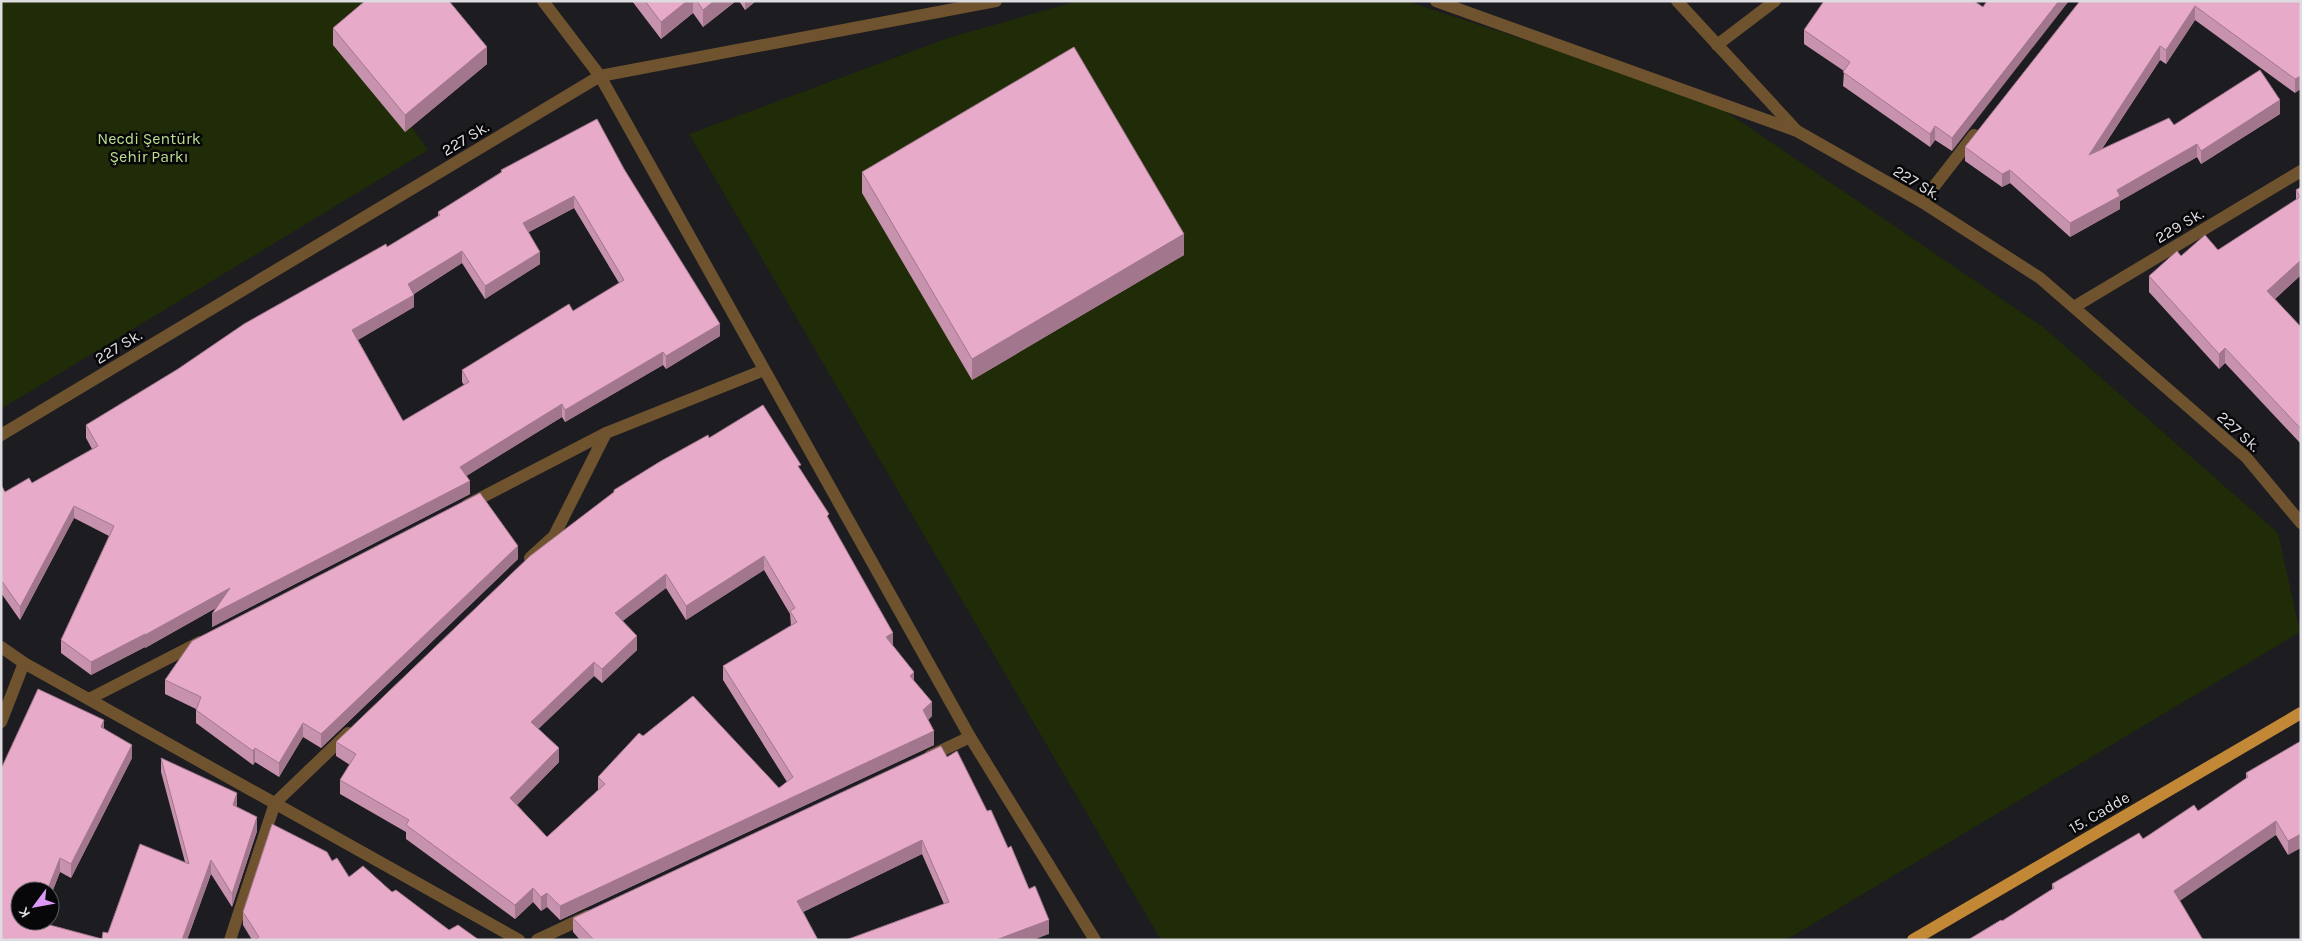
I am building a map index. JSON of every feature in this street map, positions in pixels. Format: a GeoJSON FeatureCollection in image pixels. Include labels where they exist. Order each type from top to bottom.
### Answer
{"type":"FeatureCollection","features":[{"type":"Feature","properties":{"kind":"main road","name":"15. Cadde"},"geometry":{"type":"LineString","coordinates":[[1913,940],[2301,713]]}},
{"type":"Feature","properties":{"kind":"street"},"geometry":{"type":"LineString","coordinates":[[543,1],[600,76],[970,737],[1095,940]]}},
{"type":"Feature","properties":{"kind":"street","name":"227 Sk."},"geometry":{"type":"LineString","coordinates":[[1,434],[600,76],[996,1]]}},
{"type":"Feature","properties":{"kind":"street","name":"227 Sk."},"geometry":{"type":"LineString","coordinates":[[1436,1],[1797,131],[1922,202],[2040,278],[2246,457],[2301,523]]}},
{"type":"Feature","properties":{"kind":"street"},"geometry":{"type":"LineString","coordinates":[[1677,1],[1797,131]]}},
{"type":"Feature","properties":{"kind":"street"},"geometry":{"type":"LineString","coordinates":[[1717,45],[1775,1]]}},
{"type":"Feature","properties":{"kind":"street"},"geometry":{"type":"LineString","coordinates":[[1922,202],[1983,125]]}},
{"type":"Feature","properties":{"kind":"street","name":"229 Sk."},"geometry":{"type":"LineString","coordinates":[[2074,307],[2301,171]]}},
{"type":"Feature","properties":{"kind":"street"},"geometry":{"type":"LineString","coordinates":[[457,510],[606,433],[764,370]]}},
{"type":"Feature","properties":{"kind":"street"},"geometry":{"type":"LineString","coordinates":[[518,570],[554,536],[606,433]]}},
{"type":"Feature","properties":{"kind":"street"},"geometry":{"type":"LineString","coordinates":[[89,699],[212,636]]}},
{"type":"Feature","properties":{"kind":"street"},"geometry":{"type":"LineString","coordinates":[[1,647],[24,663],[519,940]]}},
{"type":"Feature","properties":{"kind":"street"},"geometry":{"type":"LineString","coordinates":[[1,722],[24,663]]}},
{"type":"Feature","properties":{"kind":"street"},"geometry":{"type":"LineString","coordinates":[[230,940],[275,802],[356,725]]}},
{"type":"Feature","properties":{"kind":"street"},"geometry":{"type":"LineString","coordinates":[[916,763],[970,737]]}},
{"type":"Feature","properties":{"kind":"street"},"geometry":{"type":"LineString","coordinates":[[537,940],[600,910]]}},
{"type":"Feature","properties":{"kind":"green space","name":"Necdi Şentürk Şehir Parkı"},"geometry":{"type":"Polygon","coordinates":[[[1,1],[371,1],[341,26],[428,150],[1,409],[1,1]]]}},
{"type":"Feature","properties":{"kind":"green space"},"geometry":{"type":"Polygon","coordinates":[[[1077,1],[1409,2],[1709,100],[2043,327],[2278,533],[2300,632],[1786,940],[1161,940],[689,134],[948,38],[1077,1]]]}},
{"type":"Feature","properties":{"kind":"building"},"geometry":{"type":"Polygon","coordinates":[[[365,1],[449,1],[487,47],[405,115],[333,28],[365,1]]]}},
{"type":"Feature","properties":{"kind":"building"},"geometry":{"type":"Polygon","coordinates":[[[645,1],[687,1],[661,22],[645,1]]]}},
{"type":"Feature","properties":{"kind":"building"},"geometry":{"type":"Polygon","coordinates":[[[697,1],[714,1],[703,10],[697,1]]]}},
{"type":"Feature","properties":{"kind":"building"},"geometry":{"type":"Polygon","coordinates":[[[1824,1],[1974,1],[1983,7],[1987,1],[2059,1],[1952,138],[1935,126],[1930,134],[1843,72],[1850,62],[1804,30],[1824,1]]]}},
{"type":"Feature","properties":{"kind":"building"},"geometry":{"type":"Polygon","coordinates":[[[2080,1],[2301,1],[2301,76],[2295,79],[2195,6],[2166,50],[2160,46],[2089,155],[2169,118],[2174,125],[2260,70],[2280,100],[2201,151],[2197,144],[2117,190],[2120,196],[2070,223],[2010,170],[2002,174],[1965,147],[2080,1]]]}},
{"type":"Feature","properties":{"kind":"building"},"geometry":{"type":"Polygon","coordinates":[[[1074,47],[1184,234],[972,359],[862,172],[1074,47]]]}},
{"type":"Feature","properties":{"kind":"building"},"geometry":{"type":"Polygon","coordinates":[[[597,119],[624,169],[720,324],[666,356],[663,352],[565,410],[562,404],[460,467],[470,481],[212,614],[230,588],[145,635],[91,662],[61,640],[114,526],[74,506],[20,607],[1,580],[1,485],[5,492],[29,478],[32,483],[98,446],[86,425],[178,369],[244,324],[386,244],[387,247],[440,215],[438,212],[502,172],[501,170],[597,119]],[[574,196],[523,223],[540,252],[485,286],[462,251],[408,284],[414,295],[352,330],[403,421],[469,382],[462,370],[569,304],[573,311],[624,280],[574,196]]]}},
{"type":"Feature","properties":{"kind":"building"},"geometry":{"type":"Polygon","coordinates":[[[2301,187],[2301,260],[2267,291],[2301,327],[2301,429],[2225,348],[2219,354],[2149,276],[2177,251],[2181,256],[2205,235],[2218,250],[2300,197],[2296,190],[2301,187]]]}},
{"type":"Feature","properties":{"kind":"building"},"geometry":{"type":"Polygon","coordinates":[[[763,405],[801,465],[798,466],[829,514],[827,516],[893,633],[886,637],[914,672],[910,676],[932,702],[923,710],[934,731],[560,906],[547,893],[541,897],[533,888],[515,905],[406,825],[409,820],[340,780],[356,754],[336,742],[530,556],[614,492],[614,490],[708,435],[709,438],[763,405]],[[764,556],[686,606],[666,574],[615,613],[637,636],[602,669],[594,662],[531,722],[559,748],[510,798],[547,837],[605,784],[598,777],[639,733],[643,736],[693,696],[779,788],[793,777],[723,666],[797,622],[790,611],[795,608],[764,556]]]}},
{"type":"Feature","properties":{"kind":"building"},"geometry":{"type":"Polygon","coordinates":[[[480,493],[518,546],[321,734],[303,723],[279,763],[255,748],[253,751],[196,710],[201,697],[165,680],[192,641],[480,493]]]}},
{"type":"Feature","properties":{"kind":"building"},"geometry":{"type":"Polygon","coordinates":[[[38,689],[104,720],[101,727],[132,745],[71,864],[60,858],[51,881],[10,881],[10,931],[60,931],[60,928],[102,939],[103,932],[108,933],[140,844],[189,864],[161,758],[237,793],[233,805],[257,817],[232,894],[211,860],[182,940],[1,940],[1,769],[38,689]]]}},
{"type":"Feature","properties":{"kind":"building"},"geometry":{"type":"Polygon","coordinates":[[[2301,741],[2301,834],[2288,841],[2276,821],[2174,891],[2203,940],[1968,940],[2054,888],[2052,884],[2139,833],[2143,839],[2194,805],[2198,811],[2248,777],[2246,773],[2301,741]]]}},
{"type":"Feature","properties":{"kind":"building"},"geometry":{"type":"Polygon","coordinates":[[[941,746],[947,757],[957,751],[987,811],[991,810],[1008,848],[1011,846],[1029,889],[1035,886],[1049,920],[996,940],[846,940],[949,902],[922,840],[797,901],[818,940],[594,940],[573,918],[941,746]]]}},
{"type":"Feature","properties":{"kind":"building"},"geometry":{"type":"Polygon","coordinates":[[[272,824],[327,852],[332,861],[337,858],[349,877],[363,866],[392,892],[396,890],[449,930],[458,925],[479,940],[254,940],[259,937],[243,912],[272,824]]]}}]}
